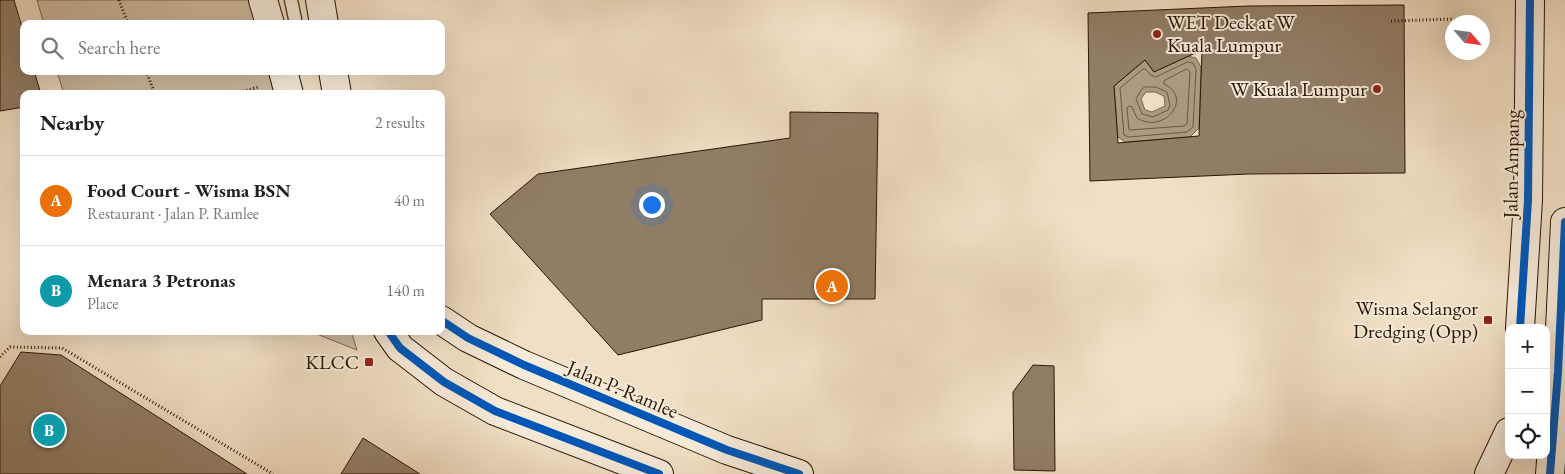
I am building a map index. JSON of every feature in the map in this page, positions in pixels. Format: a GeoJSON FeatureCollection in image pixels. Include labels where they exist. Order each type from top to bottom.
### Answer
{"type":"FeatureCollection","features":[{"type":"Feature","properties":{"kind":"street"},"geometry":{"type":"LineString","coordinates":[[263,0],[281,20]]}},
{"type":"Feature","properties":{"kind":"street"},"geometry":{"type":"LineString","coordinates":[[320,0],[323,20]]}},
{"type":"Feature","properties":{"kind":"street","name":"Jalan Ampang"},"geometry":{"type":"LineString","coordinates":[[1520,324],[1528,200],[1530,0]]}},
{"type":"Feature","properties":{"kind":"street"},"geometry":{"type":"LineString","coordinates":[[334,75],[336,90]]}},
{"type":"Feature","properties":{"kind":"street"},"geometry":{"type":"LineString","coordinates":[[1550,474],[1558,372],[1565,222]]}},
{"type":"Feature","properties":{"kind":"street","name":"Jalan P. Ramlee"},"geometry":{"type":"LineString","coordinates":[[445,323],[468,338],[524,366],[727,450],[799,474]]}},
{"type":"Feature","properties":{"kind":"street"},"geometry":{"type":"LineString","coordinates":[[391,335],[400,348],[444,382],[494,411],[660,474]]}},
{"type":"Feature","properties":{"kind":"street"},"geometry":{"type":"LineString","coordinates":[[1489,474],[1505,440]]}},
{"type":"Feature","properties":{"kind":"street"},"geometry":{"type":"LineString","coordinates":[[1504,474],[1506,459]]}},
{"type":"Feature","properties":{"kind":"lane"},"geometry":{"type":"LineString","coordinates":[[282,20],[291,0]]}},
{"type":"Feature","properties":{"kind":"path"},"geometry":{"type":"LineString","coordinates":[[119,0],[126,20]]}},
{"type":"Feature","properties":{"kind":"path"},"geometry":{"type":"LineString","coordinates":[[1391,21],[1445,19]]}},
{"type":"Feature","properties":{"kind":"path"},"geometry":{"type":"LineString","coordinates":[[148,75],[153,90]]}},
{"type":"Feature","properties":{"kind":"path"},"geometry":{"type":"LineString","coordinates":[[250,90],[279,83]]}},
{"type":"Feature","properties":{"kind":"path"},"geometry":{"type":"LineString","coordinates":[[0,358],[10,347],[62,348],[273,474]]}},
{"type":"Feature","properties":{"kind":"shaded area"},"geometry":{"type":"Polygon","coordinates":[[[37,0],[251,0],[257,20],[43,20],[37,0]]]}},
{"type":"Feature","properties":{"kind":"shaded area"},"geometry":{"type":"Polygon","coordinates":[[[58,75],[274,75],[278,90],[63,90],[58,75]]]}},
{"type":"Feature","properties":{"kind":"shaded area"},"geometry":{"type":"Polygon","coordinates":[[[319,335],[352,335],[357,350],[319,335]]]}},
{"type":"Feature","properties":{"kind":"water"},"geometry":{"type":"Polygon","coordinates":[[[1188,56],[1196,58],[1201,67],[1199,128],[1190,137],[1125,142],[1118,137],[1114,86],[1145,60],[1154,72],[1188,56]],[[1146,92],[1141,99],[1145,110],[1152,112],[1165,106],[1164,96],[1155,92],[1146,92]]]}},
{"type":"Feature","properties":{"kind":"building"},"geometry":{"type":"Polygon","coordinates":[[[0,0],[14,0],[20,20],[20,75],[35,75],[40,90],[20,90],[20,108],[0,111],[0,0]]]}},
{"type":"Feature","properties":{"kind":"building"},"geometry":{"type":"Polygon","coordinates":[[[1404,5],[1405,173],[1249,174],[1090,181],[1088,13],[1248,6],[1404,5]],[[1202,50],[1154,72],[1145,60],[1114,86],[1118,143],[1199,136],[1202,50]]]}},
{"type":"Feature","properties":{"kind":"building"},"geometry":{"type":"Polygon","coordinates":[[[790,112],[878,113],[875,299],[762,299],[762,320],[618,355],[490,214],[538,174],[790,138],[790,112]]]}},
{"type":"Feature","properties":{"kind":"building"},"geometry":{"type":"Polygon","coordinates":[[[21,352],[61,355],[247,474],[0,474],[0,386],[21,352]]]}},
{"type":"Feature","properties":{"kind":"building"},"geometry":{"type":"Polygon","coordinates":[[[1033,365],[1054,366],[1055,471],[1014,470],[1013,392],[1033,365]]]}},
{"type":"Feature","properties":{"kind":"building"},"geometry":{"type":"Polygon","coordinates":[[[363,438],[420,474],[341,474],[363,438]]]}},
{"type":"Feature","properties":{"kind":"cycle path"},"geometry":{"type":"LineString","coordinates":[[1520,324],[1528,200],[1530,0]]}},
{"type":"Feature","properties":{"kind":"cycle path"},"geometry":{"type":"LineString","coordinates":[[1550,474],[1558,372],[1565,222]]}},
{"type":"Feature","properties":{"kind":"cycle path"},"geometry":{"type":"LineString","coordinates":[[445,323],[468,338],[524,365],[727,450],[799,474]]}},
{"type":"Feature","properties":{"kind":"cycle path"},"geometry":{"type":"LineString","coordinates":[[391,335],[400,348],[444,382],[495,411],[659,474]]}},
{"type":"Feature","properties":{"kind":"place","name":"WET Deck at W Kuala Lumpur"},"geometry":{"type":"Point","coordinates":[1157,34]}},
{"type":"Feature","properties":{"kind":"place","name":"W Kuala Lumpur"},"geometry":{"type":"Point","coordinates":[1377,89]}},
{"type":"Feature","properties":{"kind":"place","name":"Food Court - Wisma BSN"},"geometry":{"type":"Point","coordinates":[832,286]}},
{"type":"Feature","properties":{"kind":"place","name":"Wisma Selangor Dredging (Opp)"},"geometry":{"type":"Point","coordinates":[1488,320]}},
{"type":"Feature","properties":{"kind":"place","name":"KLCC"},"geometry":{"type":"Point","coordinates":[369,362]}},
{"type":"Feature","properties":{"kind":"place","name":"Menara 3 Petronas"},"geometry":{"type":"Point","coordinates":[49,430]}}]}
